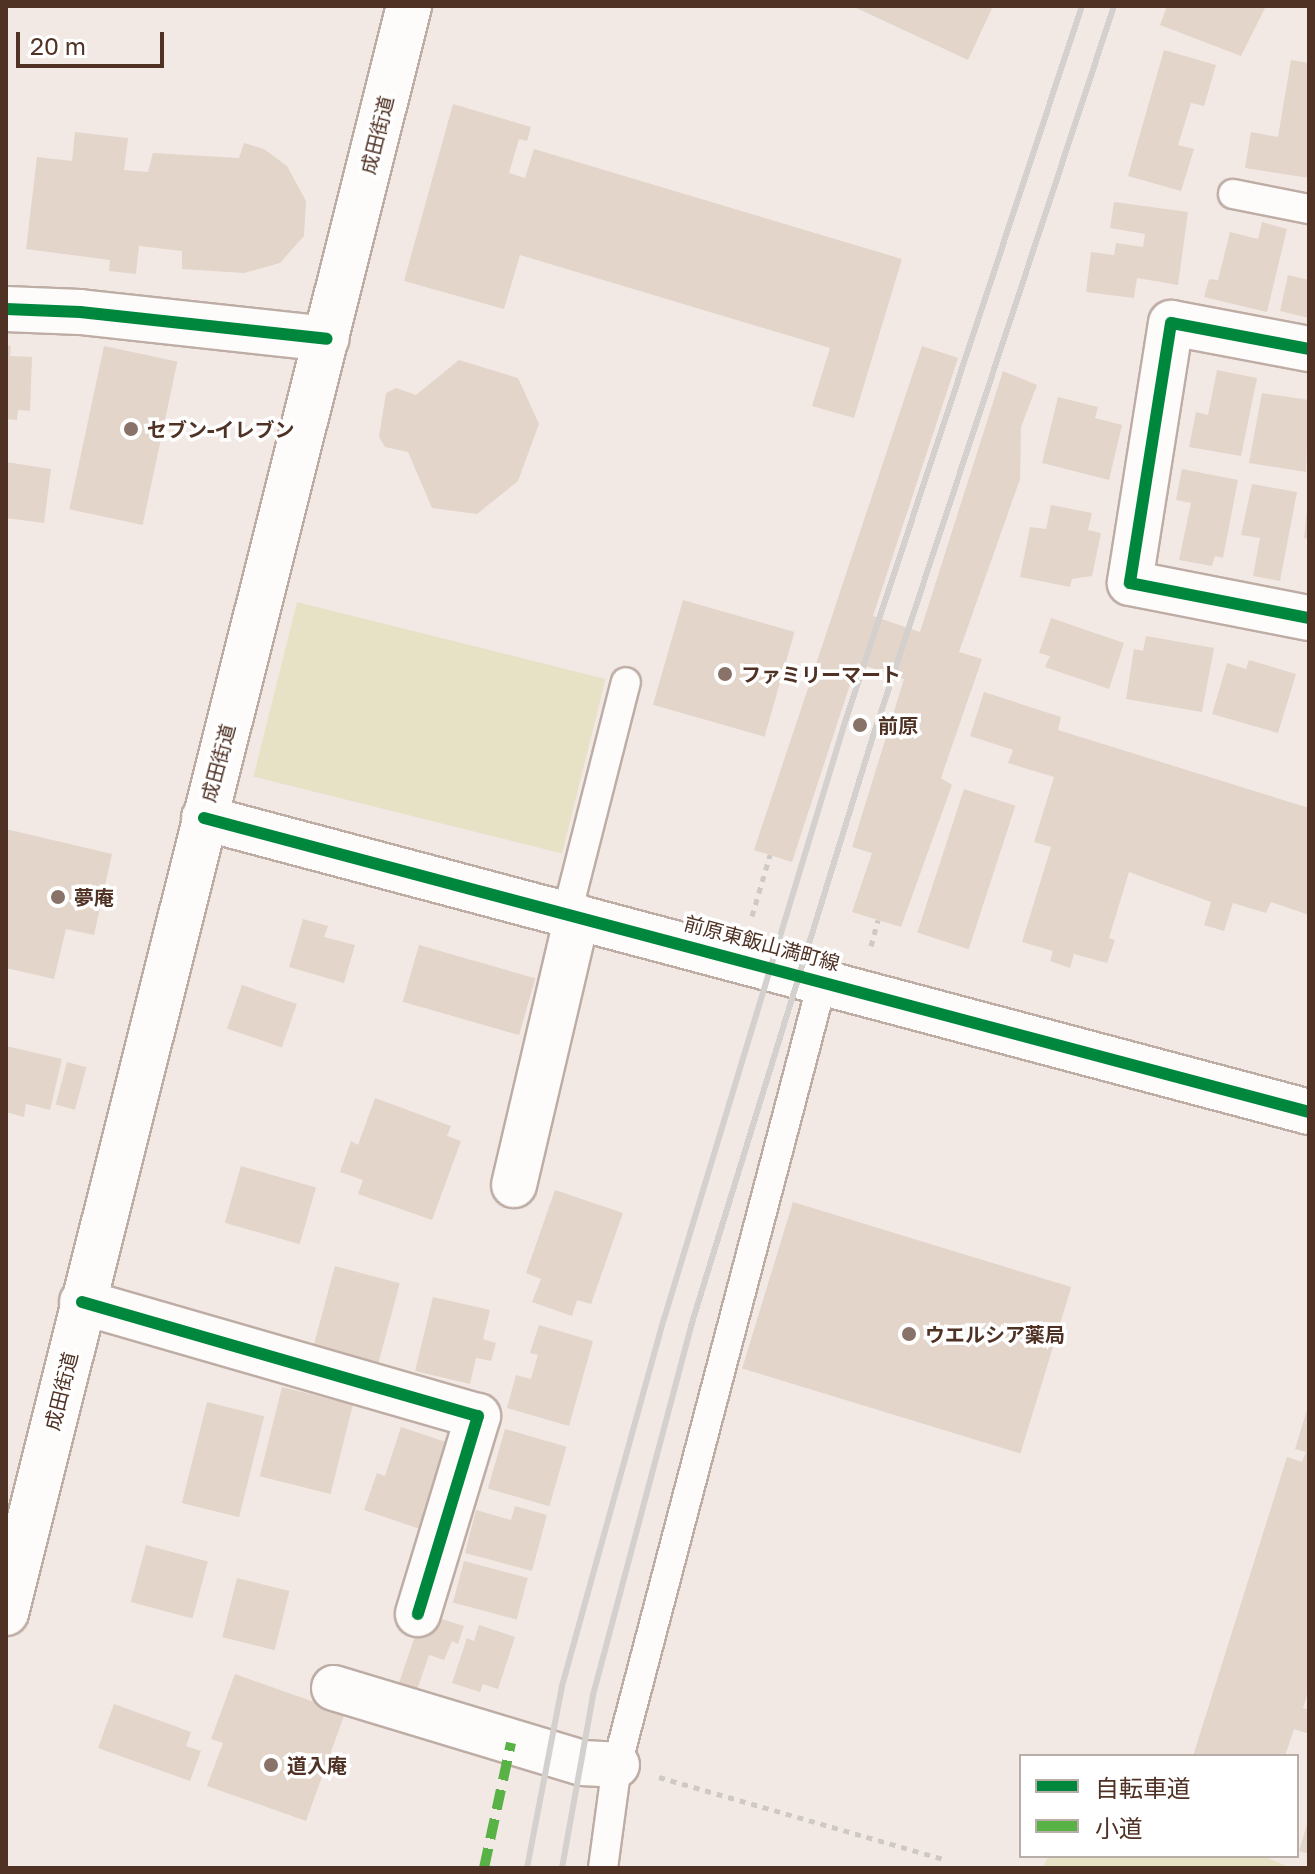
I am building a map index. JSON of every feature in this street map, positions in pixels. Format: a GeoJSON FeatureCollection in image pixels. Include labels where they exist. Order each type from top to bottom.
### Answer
{"type":"FeatureCollection","features":[{"type":"Feature","properties":{"kind":"main road","name":"成田街道"},"geometry":{"type":"LineString","coordinates":[[6,1613],[12,1562],[82,1302],[409,6]]}},
{"type":"Feature","properties":{"kind":"main road"},"geometry":{"type":"LineString","coordinates":[[6,309],[80,312],[327,339]]}},
{"type":"Feature","properties":{"kind":"main road"},"geometry":{"type":"LineString","coordinates":[[1309,349],[1171,323],[1130,583],[1309,618]]}},
{"type":"Feature","properties":{"kind":"main road","name":"前原東飯山満町線"},"geometry":{"type":"LineString","coordinates":[[204,818],[823,979],[1309,1112]]}},
{"type":"Feature","properties":{"kind":"main road"},"geometry":{"type":"LineString","coordinates":[[514,1185],[572,914]]}},
{"type":"Feature","properties":{"kind":"main road"},"geometry":{"type":"LineString","coordinates":[[82,1302],[478,1416],[418,1614]]}},
{"type":"Feature","properties":{"kind":"main road"},"geometry":{"type":"LineString","coordinates":[[334,1688],[582,1763],[617,1765]]}},
{"type":"Feature","properties":{"kind":"lane"},"geometry":{"type":"LineString","coordinates":[[1233,194],[1309,209]]}},
{"type":"Feature","properties":{"kind":"lane"},"geometry":{"type":"LineString","coordinates":[[572,914],[626,682]]}},
{"type":"Feature","properties":{"kind":"lane"},"geometry":{"type":"LineString","coordinates":[[603,1868],[617,1765],[823,979]]}},
{"type":"Feature","properties":{"kind":"path"},"geometry":{"type":"LineString","coordinates":[[751,918],[770,855]]}},
{"type":"Feature","properties":{"kind":"path"},"geometry":{"type":"LineString","coordinates":[[870,950],[878,920]]}},
{"type":"Feature","properties":{"kind":"path"},"geometry":{"type":"LineString","coordinates":[[617,1765],[947,1860]]}},
{"type":"Feature","properties":{"kind":"shaded area"},"geometry":{"type":"Polygon","coordinates":[[[297,602],[606,679],[562,854],[253,777],[297,602]]]}},
{"type":"Feature","properties":{"kind":"shaded area"},"geometry":{"type":"Polygon","coordinates":[[[1048,1858],[1268,1858],[1291,1868],[1042,1868],[1048,1858]]]}},
{"type":"Feature","properties":{"kind":"building"},"geometry":{"type":"Polygon","coordinates":[[[852,6],[993,6],[968,60],[852,6]]]}},
{"type":"Feature","properties":{"kind":"building"},"geometry":{"type":"Polygon","coordinates":[[[1167,6],[1266,6],[1241,56],[1160,25],[1167,6]]]}},
{"type":"Feature","properties":{"kind":"building"},"geometry":{"type":"Polygon","coordinates":[[[1164,50],[1216,65],[1204,106],[1191,103],[1178,145],[1194,149],[1181,191],[1128,176],[1164,50]]]}},
{"type":"Feature","properties":{"kind":"building"},"geometry":{"type":"Polygon","coordinates":[[[1291,60],[1309,63],[1309,178],[1245,168],[1251,132],[1278,137],[1291,60]]]}},
{"type":"Feature","properties":{"kind":"building"},"geometry":{"type":"Polygon","coordinates":[[[453,104],[531,127],[527,141],[519,139],[509,173],[525,178],[534,149],[902,259],[854,418],[812,406],[830,348],[520,255],[504,309],[404,281],[453,104]]]}},
{"type":"Feature","properties":{"kind":"building"},"geometry":{"type":"Polygon","coordinates":[[[75,132],[128,138],[124,170],[148,172],[153,153],[239,158],[244,143],[264,149],[287,166],[306,201],[304,236],[280,263],[244,273],[182,269],[182,251],[139,246],[136,274],[109,271],[110,260],[26,249],[37,157],[72,161],[75,132]]]}},
{"type":"Feature","properties":{"kind":"building"},"geometry":{"type":"Polygon","coordinates":[[[1114,202],[1188,212],[1178,285],[1137,278],[1134,298],[1086,292],[1091,252],[1114,255],[1116,243],[1143,247],[1145,234],[1110,228],[1114,202]]]}},
{"type":"Feature","properties":{"kind":"building"},"geometry":{"type":"Polygon","coordinates":[[[1262,222],[1287,229],[1267,312],[1204,297],[1209,279],[1218,280],[1230,232],[1258,239],[1262,222]]]}},
{"type":"Feature","properties":{"kind":"building"},"geometry":{"type":"Polygon","coordinates":[[[1288,275],[1309,280],[1309,318],[1280,311],[1288,275]]]}},
{"type":"Feature","properties":{"kind":"building"},"geometry":{"type":"Polygon","coordinates":[[[6,345],[11,346],[10,356],[32,357],[30,411],[18,410],[17,420],[6,419],[6,345]]]}},
{"type":"Feature","properties":{"kind":"building"},"geometry":{"type":"Polygon","coordinates":[[[104,346],[177,362],[143,525],[69,509],[104,346]]]}},
{"type":"Feature","properties":{"kind":"building"},"geometry":{"type":"Polygon","coordinates":[[[922,346],[958,358],[873,616],[920,632],[1003,371],[1037,385],[1021,427],[1020,479],[959,652],[982,659],[941,778],[952,785],[901,927],[852,912],[872,853],[852,847],[904,679],[857,663],[792,862],[754,850],[922,346]]]}},
{"type":"Feature","properties":{"kind":"building"},"geometry":{"type":"Polygon","coordinates":[[[459,360],[518,378],[539,424],[518,481],[477,514],[432,508],[408,452],[385,447],[379,437],[386,393],[396,388],[416,395],[459,360]]]}},
{"type":"Feature","properties":{"kind":"building"},"geometry":{"type":"Polygon","coordinates":[[[1217,370],[1257,378],[1241,456],[1189,447],[1196,412],[1208,415],[1217,370]]]}},
{"type":"Feature","properties":{"kind":"building"},"geometry":{"type":"Polygon","coordinates":[[[1262,393],[1309,400],[1306,472],[1249,463],[1262,393]]]}},
{"type":"Feature","properties":{"kind":"building"},"geometry":{"type":"Polygon","coordinates":[[[1058,397],[1098,407],[1095,418],[1122,425],[1109,480],[1042,463],[1058,397]]]}},
{"type":"Feature","properties":{"kind":"building"},"geometry":{"type":"Polygon","coordinates":[[[6,462],[51,469],[44,523],[6,518],[6,462]]]}},
{"type":"Feature","properties":{"kind":"building"},"geometry":{"type":"Polygon","coordinates":[[[1182,469],[1238,480],[1223,558],[1215,556],[1212,566],[1179,560],[1191,503],[1176,500],[1182,469]]]}},
{"type":"Feature","properties":{"kind":"building"},"geometry":{"type":"Polygon","coordinates":[[[1252,484],[1297,492],[1280,581],[1253,576],[1260,538],[1241,535],[1252,484]]]}},
{"type":"Feature","properties":{"kind":"building"},"geometry":{"type":"Polygon","coordinates":[[[1051,505],[1092,513],[1088,530],[1101,533],[1092,576],[1072,579],[1070,587],[1020,577],[1030,527],[1046,529],[1051,505]]]}},
{"type":"Feature","properties":{"kind":"building"},"geometry":{"type":"Polygon","coordinates":[[[1309,508],[1309,539],[1304,538],[1309,508]]]}},
{"type":"Feature","properties":{"kind":"building"},"geometry":{"type":"Polygon","coordinates":[[[683,600],[795,632],[764,737],[653,705],[683,600]]]}},
{"type":"Feature","properties":{"kind":"building"},"geometry":{"type":"Polygon","coordinates":[[[1051,618],[1124,643],[1109,689],[1045,667],[1050,656],[1039,653],[1051,618]]]}},
{"type":"Feature","properties":{"kind":"building"},"geometry":{"type":"Polygon","coordinates":[[[1146,636],[1214,648],[1202,712],[1126,699],[1134,649],[1143,651],[1146,636]]]}},
{"type":"Feature","properties":{"kind":"building"},"geometry":{"type":"Polygon","coordinates":[[[1249,660],[1296,674],[1278,733],[1212,714],[1227,663],[1246,669],[1249,660]]]}},
{"type":"Feature","properties":{"kind":"building"},"geometry":{"type":"Polygon","coordinates":[[[984,692],[1061,717],[1058,730],[1309,808],[1309,915],[1271,902],[1266,913],[1233,903],[1224,931],[1204,925],[1211,902],[1129,872],[1109,938],[1115,940],[1107,963],[1074,954],[1070,968],[1050,961],[1053,951],[1022,942],[1051,847],[1034,842],[1054,777],[1008,763],[1013,750],[970,736],[984,692]]]}},
{"type":"Feature","properties":{"kind":"building"},"geometry":{"type":"Polygon","coordinates":[[[964,789],[1015,806],[969,949],[917,933],[964,789]]]}},
{"type":"Feature","properties":{"kind":"building"},"geometry":{"type":"Polygon","coordinates":[[[6,829],[112,854],[94,935],[66,929],[54,979],[6,968],[6,829]]]}},
{"type":"Feature","properties":{"kind":"building"},"geometry":{"type":"Polygon","coordinates":[[[303,919],[328,926],[324,937],[355,945],[344,983],[289,967],[303,919]]]}},
{"type":"Feature","properties":{"kind":"building"},"geometry":{"type":"Polygon","coordinates":[[[419,945],[535,978],[519,1035],[403,1002],[419,945]]]}},
{"type":"Feature","properties":{"kind":"building"},"geometry":{"type":"Polygon","coordinates":[[[242,985],[297,1004],[282,1047],[227,1028],[242,985]]]}},
{"type":"Feature","properties":{"kind":"building"},"geometry":{"type":"Polygon","coordinates":[[[6,1046],[62,1059],[50,1110],[26,1104],[24,1117],[6,1112],[6,1046]]]}},
{"type":"Feature","properties":{"kind":"building"},"geometry":{"type":"Polygon","coordinates":[[[67,1062],[86,1067],[75,1110],[56,1105],[67,1062]]]}},
{"type":"Feature","properties":{"kind":"building"},"geometry":{"type":"Polygon","coordinates":[[[375,1098],[451,1126],[447,1136],[461,1141],[432,1220],[358,1194],[363,1180],[340,1172],[351,1141],[358,1145],[375,1098]]]}},
{"type":"Feature","properties":{"kind":"building"},"geometry":{"type":"Polygon","coordinates":[[[241,1166],[316,1187],[300,1244],[225,1223],[241,1166]]]}},
{"type":"Feature","properties":{"kind":"building"},"geometry":{"type":"Polygon","coordinates":[[[555,1190],[623,1213],[591,1304],[577,1300],[572,1316],[532,1302],[541,1279],[526,1273],[555,1190]]]}},
{"type":"Feature","properties":{"kind":"building"},"geometry":{"type":"Polygon","coordinates":[[[793,1202],[1071,1287],[1020,1453],[742,1368],[793,1202]]]}},
{"type":"Feature","properties":{"kind":"building"},"geometry":{"type":"Polygon","coordinates":[[[335,1266],[400,1283],[378,1365],[313,1348],[335,1266]]]}},
{"type":"Feature","properties":{"kind":"building"},"geometry":{"type":"Polygon","coordinates":[[[433,1297],[490,1310],[483,1339],[496,1343],[491,1361],[476,1358],[470,1384],[415,1371],[433,1297]]]}},
{"type":"Feature","properties":{"kind":"building"},"geometry":{"type":"Polygon","coordinates":[[[539,1325],[593,1341],[569,1426],[507,1408],[516,1375],[531,1379],[538,1355],[530,1353],[539,1325]]]}},
{"type":"Feature","properties":{"kind":"building"},"geometry":{"type":"Polygon","coordinates":[[[282,1387],[353,1405],[331,1494],[260,1476],[282,1387]]]}},
{"type":"Feature","properties":{"kind":"building"},"geometry":{"type":"Polygon","coordinates":[[[207,1402],[264,1416],[239,1517],[182,1503],[207,1402]]]}},
{"type":"Feature","properties":{"kind":"building"},"geometry":{"type":"Polygon","coordinates":[[[1308,1407],[1309,1688],[1303,1708],[1309,1710],[1309,1734],[1294,1729],[1286,1754],[1194,1754],[1287,1457],[1302,1462],[1306,1452],[1295,1449],[1308,1407]]]}},
{"type":"Feature","properties":{"kind":"building"},"geometry":{"type":"Polygon","coordinates":[[[401,1427],[449,1443],[420,1529],[364,1510],[377,1473],[385,1476],[401,1427]]]}},
{"type":"Feature","properties":{"kind":"building"},"geometry":{"type":"Polygon","coordinates":[[[505,1429],[567,1447],[549,1506],[488,1489],[505,1429]]]}},
{"type":"Feature","properties":{"kind":"building"},"geometry":{"type":"Polygon","coordinates":[[[515,1506],[547,1515],[532,1571],[465,1553],[476,1510],[511,1520],[515,1506]]]}},
{"type":"Feature","properties":{"kind":"building"},"geometry":{"type":"Polygon","coordinates":[[[146,1545],[208,1562],[193,1619],[131,1602],[146,1545]]]}},
{"type":"Feature","properties":{"kind":"building"},"geometry":{"type":"Polygon","coordinates":[[[464,1561],[528,1578],[517,1620],[453,1603],[464,1561]]]}},
{"type":"Feature","properties":{"kind":"building"},"geometry":{"type":"Polygon","coordinates":[[[237,1578],[289,1591],[275,1650],[222,1637],[237,1578]]]}},
{"type":"Feature","properties":{"kind":"building"},"geometry":{"type":"Polygon","coordinates":[[[429,1615],[464,1626],[458,1644],[452,1641],[444,1660],[429,1655],[417,1690],[398,1686],[416,1633],[426,1635],[429,1615]]]}},
{"type":"Feature","properties":{"kind":"building"},"geometry":{"type":"Polygon","coordinates":[[[479,1625],[515,1637],[498,1689],[483,1684],[480,1692],[452,1683],[467,1638],[474,1641],[479,1625]]]}},
{"type":"Feature","properties":{"kind":"building","name":"道入庵"},"geometry":{"type":"Polygon","coordinates":[[[235,1674],[345,1713],[306,1821],[207,1786],[223,1743],[211,1739],[235,1674]]]}},
{"type":"Feature","properties":{"kind":"building"},"geometry":{"type":"Polygon","coordinates":[[[114,1704],[191,1732],[186,1746],[201,1751],[190,1781],[98,1748],[114,1704]]]}},
{"type":"Feature","properties":{"kind":"building"},"geometry":{"type":"Polygon","coordinates":[[[1309,1821],[1309,1854],[1299,1851],[1309,1821]]]}},
{"type":"Feature","properties":{"kind":"railway"},"geometry":{"type":"LineString","coordinates":[[527,1868],[562,1686],[664,1319],[846,719],[1082,6]]}},
{"type":"Feature","properties":{"kind":"railway"},"geometry":{"type":"LineString","coordinates":[[562,1868],[593,1695],[691,1326],[874,733],[1114,6]]}},
{"type":"Feature","properties":{"kind":"marked path"},"geometry":{"type":"LineString","coordinates":[[484,1868],[511,1743]]}},
{"type":"Feature","properties":{"kind":"cycle path"},"geometry":{"type":"LineString","coordinates":[[6,309],[80,312],[327,339]]}},
{"type":"Feature","properties":{"kind":"cycle path"},"geometry":{"type":"LineString","coordinates":[[1309,349],[1171,323],[1130,583],[1309,618]]}},
{"type":"Feature","properties":{"kind":"cycle path"},"geometry":{"type":"LineString","coordinates":[[204,818],[1309,1112]]}},
{"type":"Feature","properties":{"kind":"cycle path"},"geometry":{"type":"LineString","coordinates":[[82,1302],[478,1416],[418,1614]]}},
{"type":"Feature","properties":{"kind":"place","name":"セブン-イレブン"},"geometry":{"type":"Point","coordinates":[131,429]}},
{"type":"Feature","properties":{"kind":"place","name":"ファミリーマート"},"geometry":{"type":"Point","coordinates":[725,674]}},
{"type":"Feature","properties":{"kind":"place","name":"前原"},"geometry":{"type":"Point","coordinates":[860,725]}},
{"type":"Feature","properties":{"kind":"place","name":"夢庵"},"geometry":{"type":"Point","coordinates":[58,897]}},
{"type":"Feature","properties":{"kind":"place","name":"ウエルシア薬局"},"geometry":{"type":"Point","coordinates":[909,1334]}},
{"type":"Feature","properties":{"kind":"place","name":"道入庵"},"geometry":{"type":"Point","coordinates":[271,1765]}}]}
